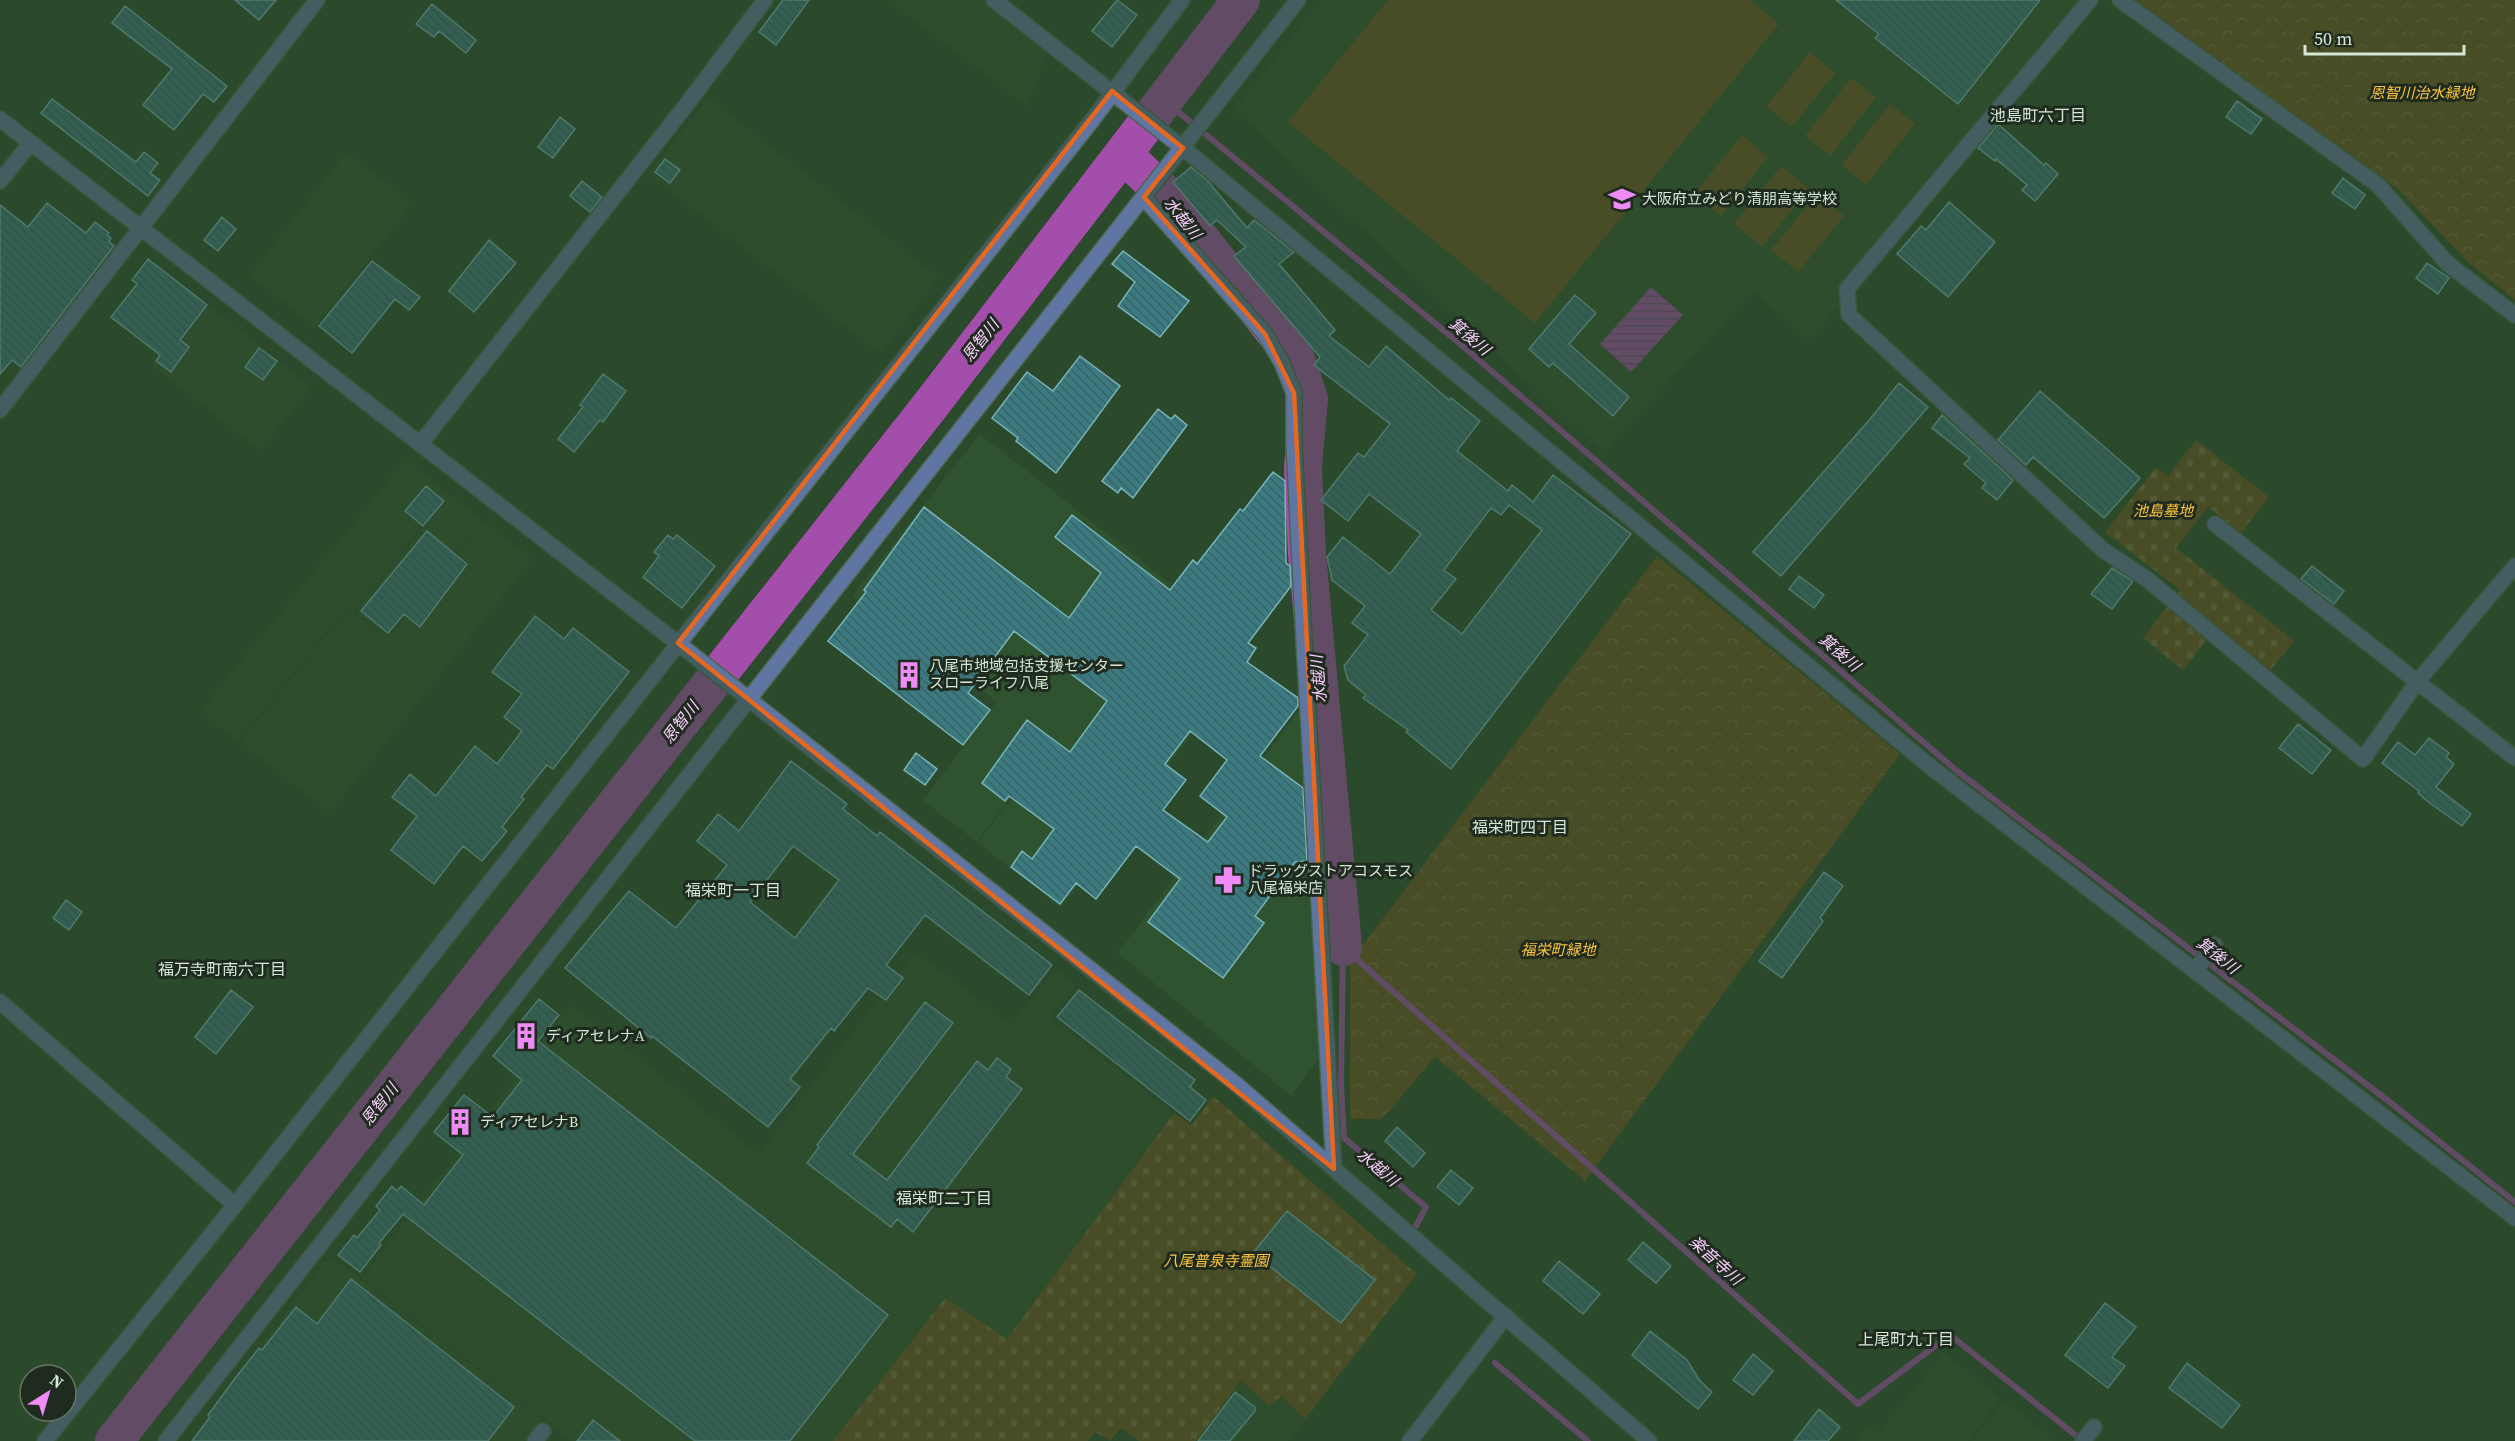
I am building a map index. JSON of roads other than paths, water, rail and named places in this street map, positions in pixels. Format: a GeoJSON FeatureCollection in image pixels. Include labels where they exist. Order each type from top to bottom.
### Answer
{"type":"FeatureCollection","features":[{"type":"Feature","properties":{"kind":"street"},"geometry":{"type":"LineString","coordinates":[[1,405],[317,0]]}},
{"type":"Feature","properties":{"kind":"street"},"geometry":{"type":"LineString","coordinates":[[421,443],[687,104],[765,0]]}},
{"type":"Feature","properties":{"kind":"street"},"geometry":{"type":"LineString","coordinates":[[994,0],[1178,143],[1927,764],[2515,1218]]}},
{"type":"Feature","properties":{"kind":"street"},"geometry":{"type":"LineString","coordinates":[[45,1441],[681,645],[1115,93],[1182,0]]}},
{"type":"Feature","properties":{"kind":"street"},"geometry":{"type":"LineString","coordinates":[[166,1441],[743,694],[1146,195],[1162,174],[1178,143],[1216,104],[1298,0]]}},
{"type":"Feature","properties":{"kind":"street"},"geometry":{"type":"LineString","coordinates":[[2090,0],[1847,289],[1849,315],[2103,550],[2148,580],[2363,759],[2417,682],[2515,566]]}},
{"type":"Feature","properties":{"kind":"street"},"geometry":{"type":"LineString","coordinates":[[2120,0],[2378,185],[2448,264],[2515,315]]}},
{"type":"Feature","properties":{"kind":"street"},"geometry":{"type":"LineString","coordinates":[[0,118],[681,645],[1238,1086],[1649,1441]]}},
{"type":"Feature","properties":{"kind":"street"},"geometry":{"type":"LineString","coordinates":[[0,181],[31,143]]}},
{"type":"Feature","properties":{"kind":"street"},"geometry":{"type":"LineString","coordinates":[[1146,195],[1265,334],[1282,363],[1294,393],[1301,594],[1334,1169]]}},
{"type":"Feature","properties":{"kind":"street"},"geometry":{"type":"LineString","coordinates":[[2216,524],[2515,758]]}},
{"type":"Feature","properties":{"kind":"street"},"geometry":{"type":"LineString","coordinates":[[2195,970],[2215,945]]}},
{"type":"Feature","properties":{"kind":"street"},"geometry":{"type":"LineString","coordinates":[[0,1002],[235,1205]]}},
{"type":"Feature","properties":{"kind":"street"},"geometry":{"type":"LineString","coordinates":[[1410,1441],[1506,1316]]}},
{"type":"Feature","properties":{"kind":"street"},"geometry":{"type":"LineString","coordinates":[[2083,1441],[2094,1427]]}},
{"type":"Feature","properties":{"kind":"waterway","name":"恩智川"},"geometry":{"type":"LineString","coordinates":[[114,1441],[930,406],[1241,0]]}},
{"type":"Feature","properties":{"kind":"waterway","name":"箕後川"},"geometry":{"type":"LineString","coordinates":[[1165,101],[1459,343],[1957,771],[2391,1103],[2515,1202]]}},
{"type":"Feature","properties":{"kind":"waterway","name":"水越川"},"geometry":{"type":"LineString","coordinates":[[1124,155],[1163,192],[1296,359],[1309,399],[1303,468],[1307,554],[1343,947]]}},
{"type":"Feature","properties":{"kind":"waterway","name":"楽音寺川"},"geometry":{"type":"LineString","coordinates":[[1343,947],[1858,1404],[1950,1335],[2083,1441]]}},
{"type":"Feature","properties":{"kind":"waterway","name":"水越川"},"geometry":{"type":"LineString","coordinates":[[1343,947],[1341,1085],[1344,1138],[1426,1207],[1415,1228]]}},
{"type":"Feature","properties":{"kind":"waterway","name":"水越川"},"geometry":{"type":"LineString","coordinates":[[1495,1363],[1588,1441]]}},
{"type":"Feature","properties":{"kind":"place","name":"大阪府立みどり清朋高等学校"},"geometry":{"type":"Point","coordinates":[1622,199]}},
{"type":"Feature","properties":{"kind":"place","name":"八尾市地域包括支援センター スローライフ八尾"},"geometry":{"type":"Point","coordinates":[909,675]}},
{"type":"Feature","properties":{"kind":"place","name":"ドラッグストアコスモス 八尾福栄店"},"geometry":{"type":"Point","coordinates":[1228,880]}},
{"type":"Feature","properties":{"kind":"place","name":"ディアセレナA"},"geometry":{"type":"Point","coordinates":[526,1036]}},
{"type":"Feature","properties":{"kind":"place","name":"ディアセレナB"},"geometry":{"type":"Point","coordinates":[460,1122]}},
{"type":"Feature","properties":{"kind":"district","name":"池島町六丁目"},"geometry":{"type":"Point","coordinates":[2038,115]}},
{"type":"Feature","properties":{"kind":"district","name":"福栄町四丁目"},"geometry":{"type":"Point","coordinates":[1520,827]}},
{"type":"Feature","properties":{"kind":"district","name":"福栄町一丁目"},"geometry":{"type":"Point","coordinates":[733,890]}},
{"type":"Feature","properties":{"kind":"district","name":"福万寺町南六丁目"},"geometry":{"type":"Point","coordinates":[222,969]}},
{"type":"Feature","properties":{"kind":"district","name":"福栄町二丁目"},"geometry":{"type":"Point","coordinates":[944,1198]}},
{"type":"Feature","properties":{"kind":"district","name":"上尾町九丁目"},"geometry":{"type":"Point","coordinates":[1906,1339]}},
{"type":"Feature","properties":{"kind":"park label","name":"恩智川治水緑地"},"geometry":{"type":"Point","coordinates":[2422,93]}},
{"type":"Feature","properties":{"kind":"park label","name":"池島墓地"},"geometry":{"type":"Point","coordinates":[2163,511]}},
{"type":"Feature","properties":{"kind":"park label","name":"福栄町緑地"},"geometry":{"type":"Point","coordinates":[1558,950]}},
{"type":"Feature","properties":{"kind":"park label","name":"八尾普泉寺霊園"},"geometry":{"type":"Point","coordinates":[1216,1261]}}]}
